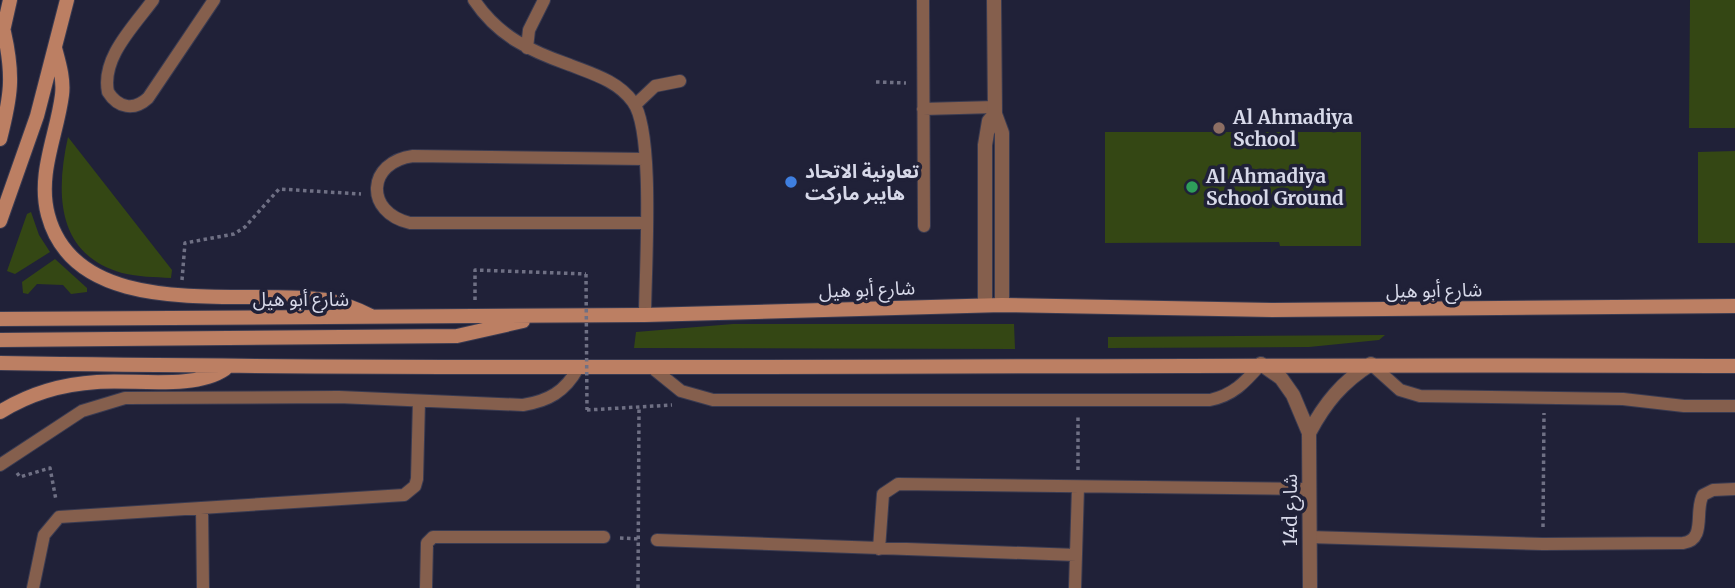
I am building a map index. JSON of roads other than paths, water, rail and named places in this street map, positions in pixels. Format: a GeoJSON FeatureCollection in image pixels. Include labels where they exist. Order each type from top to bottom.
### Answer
{"type":"FeatureCollection","features":[{"type":"Feature","properties":{"kind":"main road"},"geometry":{"type":"LineString","coordinates":[[0,139],[10,101],[12,66],[1,37],[10,0]]}},
{"type":"Feature","properties":{"kind":"main road"},"geometry":{"type":"LineString","coordinates":[[0,221],[37,117],[67,0]]}},
{"type":"Feature","properties":{"kind":"main road"},"geometry":{"type":"LineString","coordinates":[[55,48],[62,80],[62,95],[44,179],[46,206],[54,232],[74,260],[100,278],[130,288],[181,294],[327,300],[376,318]]}},
{"type":"Feature","properties":{"kind":"main road","name":"شارع أبو هيل"},"geometry":{"type":"LineString","coordinates":[[0,319],[534,317],[985,305],[1273,310],[1735,306]]}},
{"type":"Feature","properties":{"kind":"main road"},"geometry":{"type":"LineString","coordinates":[[0,340],[457,336],[509,326],[534,317]]}},
{"type":"Feature","properties":{"kind":"main road"},"geometry":{"type":"LineString","coordinates":[[0,363],[655,370],[1261,364],[1735,366]]}},
{"type":"Feature","properties":{"kind":"main road"},"geometry":{"type":"LineString","coordinates":[[0,412],[36,394],[67,386],[96,382],[200,380],[228,367]]}},
{"type":"Feature","properties":{"kind":"street"},"geometry":{"type":"LineString","coordinates":[[994,0],[995,110],[1002,133],[1002,305]]}},
{"type":"Feature","properties":{"kind":"street"},"geometry":{"type":"LineString","coordinates":[[985,305],[986,133],[995,110]]}},
{"type":"Feature","properties":{"kind":"street","name":"14d شارع"},"geometry":{"type":"LineString","coordinates":[[1261,364],[1281,379],[1293,395],[1309,433],[1310,588]]}},
{"type":"Feature","properties":{"kind":"street"},"geometry":{"type":"LineString","coordinates":[[1309,433],[1333,394],[1349,377],[1371,364]]}},
{"type":"Feature","properties":{"kind":"lane"},"geometry":{"type":"LineString","coordinates":[[153,0],[117,50],[110,66],[108,92],[119,104],[126,107],[142,104],[148,98],[214,0]]}},
{"type":"Feature","properties":{"kind":"lane"},"geometry":{"type":"LineString","coordinates":[[474,0],[495,27],[512,41],[611,82],[635,104],[645,134],[645,315]]}},
{"type":"Feature","properties":{"kind":"lane"},"geometry":{"type":"LineString","coordinates":[[527,48],[530,30],[544,0]]}},
{"type":"Feature","properties":{"kind":"lane"},"geometry":{"type":"LineString","coordinates":[[923,0],[924,226]]}},
{"type":"Feature","properties":{"kind":"lane"},"geometry":{"type":"LineString","coordinates":[[635,104],[656,86],[680,81]]}},
{"type":"Feature","properties":{"kind":"lane"},"geometry":{"type":"LineString","coordinates":[[923,109],[995,110]]}},
{"type":"Feature","properties":{"kind":"lane"},"geometry":{"type":"LineString","coordinates":[[645,159],[398,158],[385,167],[378,180],[377,195],[383,209],[395,219],[410,223],[645,223]]}},
{"type":"Feature","properties":{"kind":"lane"},"geometry":{"type":"LineString","coordinates":[[655,370],[681,391],[713,400],[1217,398],[1238,390],[1261,364]]}},
{"type":"Feature","properties":{"kind":"lane"},"geometry":{"type":"LineString","coordinates":[[1371,364],[1392,384],[1409,394],[1636,399],[1684,406],[1735,406]]}},
{"type":"Feature","properties":{"kind":"lane"},"geometry":{"type":"LineString","coordinates":[[3,463],[82,411],[125,398],[339,397],[523,405],[541,402],[558,394],[571,381],[578,368]]}},
{"type":"Feature","properties":{"kind":"lane"},"geometry":{"type":"LineString","coordinates":[[33,588],[44,535],[59,517],[404,495],[415,486],[417,479],[419,401]]}},
{"type":"Feature","properties":{"kind":"lane"},"geometry":{"type":"LineString","coordinates":[[879,549],[882,500],[892,486],[1309,489]]}},
{"type":"Feature","properties":{"kind":"lane"},"geometry":{"type":"LineString","coordinates":[[1075,588],[1078,487]]}},
{"type":"Feature","properties":{"kind":"lane"},"geometry":{"type":"LineString","coordinates":[[1310,537],[1543,544],[1689,542],[1697,534],[1703,495],[1713,490],[1735,489]]}},
{"type":"Feature","properties":{"kind":"lane"},"geometry":{"type":"LineString","coordinates":[[202,508],[203,588]]}},
{"type":"Feature","properties":{"kind":"lane"},"geometry":{"type":"LineString","coordinates":[[426,588],[427,543],[433,537],[604,537]]}},
{"type":"Feature","properties":{"kind":"lane"},"geometry":{"type":"LineString","coordinates":[[657,540],[1076,555]]}},
{"type":"Feature","properties":{"kind":"place","name":"Al Ahmadiya School"},"geometry":{"type":"Point","coordinates":[1219,128]}},
{"type":"Feature","properties":{"kind":"place","name":"تعاونية الاتحاد هايبر ماركت"},"geometry":{"type":"Point","coordinates":[791,182]}},
{"type":"Feature","properties":{"kind":"place","name":"Al Ahmadiya School Ground"},"geometry":{"type":"Point","coordinates":[1192,187]}}]}
